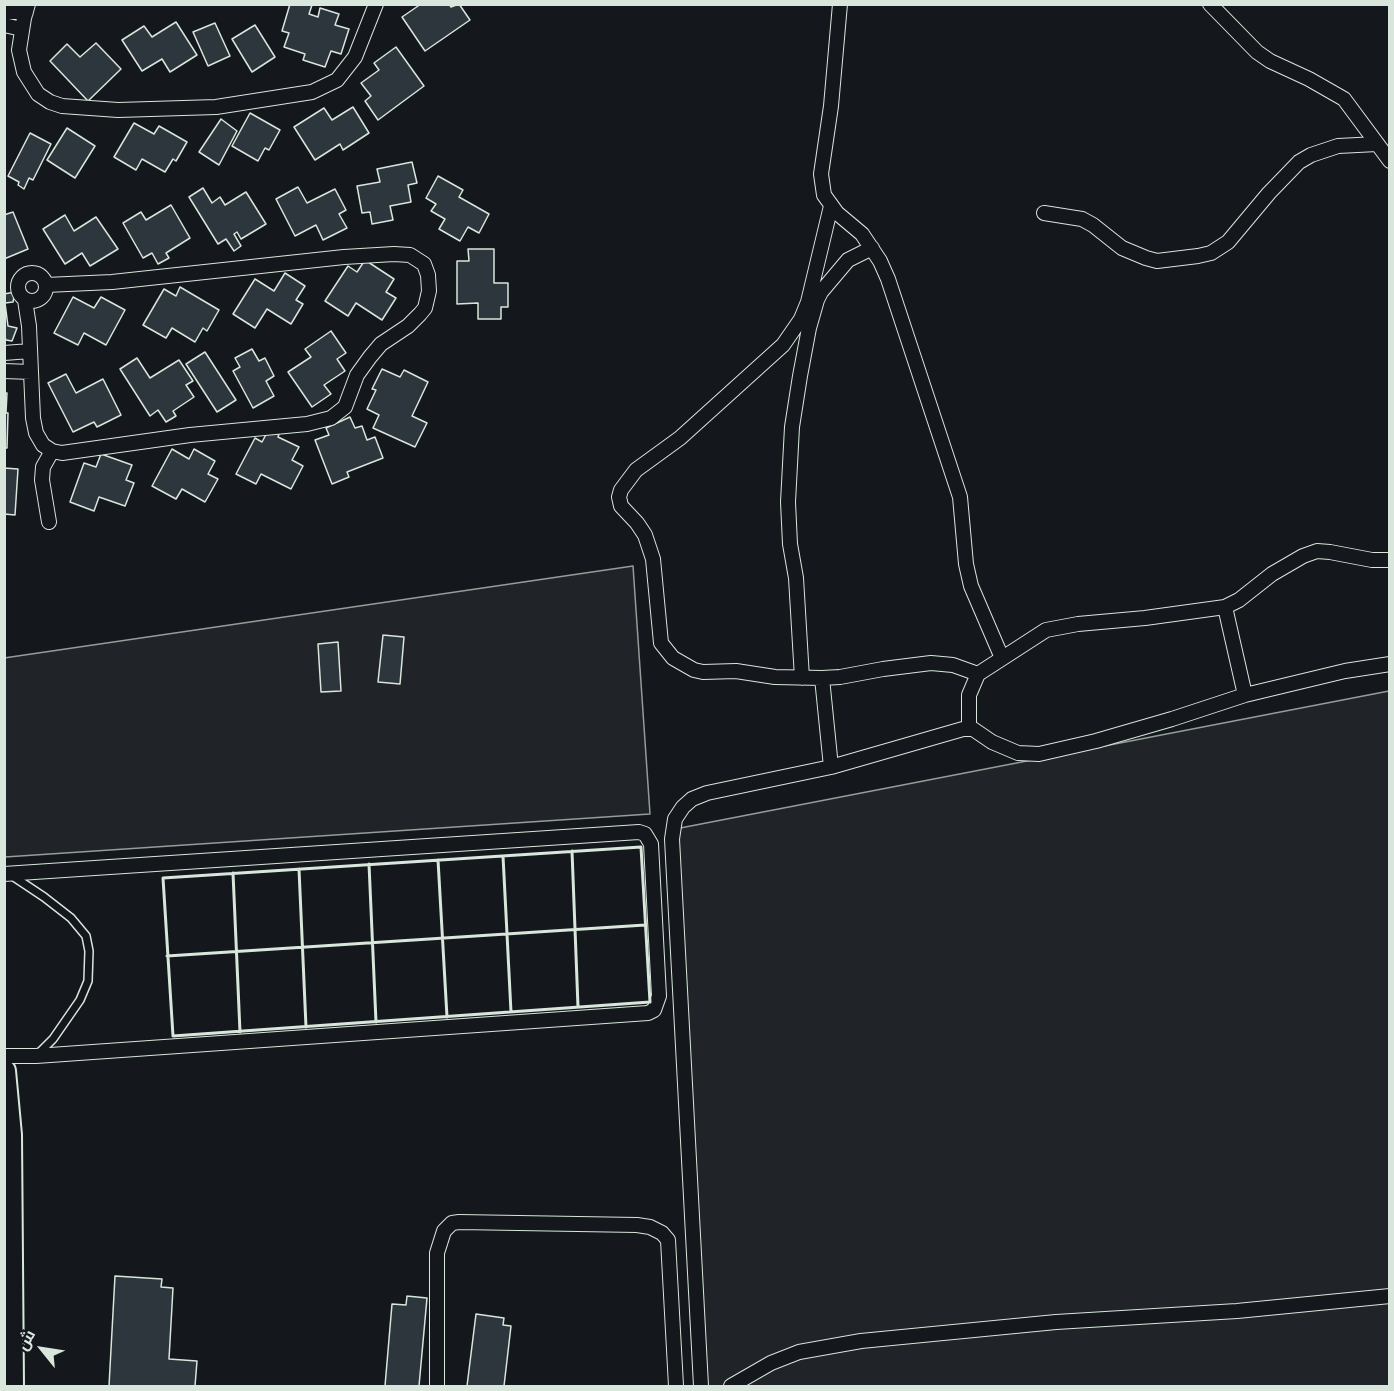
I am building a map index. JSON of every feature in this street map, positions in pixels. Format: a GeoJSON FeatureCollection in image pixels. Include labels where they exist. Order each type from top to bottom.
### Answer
{"type":"FeatureCollection","features":[{"type":"Feature","properties":{"kind":"main road"},"geometry":{"type":"LineString","coordinates":[[4,1071],[10,1134],[12,1386]]}},
{"type":"Feature","properties":{"kind":"street"},"geometry":{"type":"LineString","coordinates":[[4,12],[27,8],[20,50],[24,72],[38,94],[50,102],[74,108],[107,110],[216,107],[312,92],[337,80],[355,57],[376,4]]}},
{"type":"Feature","properties":{"kind":"street"},"geometry":{"type":"LineString","coordinates":[[840,4],[831,106],[821,174],[824,195],[831,206],[862,234],[888,279],[960,497],[966,564],[971,586],[1002,658]]}},
{"type":"Feature","properties":{"kind":"street"},"geometry":{"type":"LineString","coordinates":[[1210,4],[1257,52],[1344,99],[1389,161]]}},
{"type":"Feature","properties":{"kind":"street"},"geometry":{"type":"LineString","coordinates":[[4,25],[22,29]]}},
{"type":"Feature","properties":{"kind":"street"},"geometry":{"type":"LineString","coordinates":[[1044,213],[1082,219],[1094,225],[1122,248],[1146,258],[1157,261],[1198,256],[1211,253],[1228,242],[1299,162],[1311,155],[1338,146],[1377,144]]}},
{"type":"Feature","properties":{"kind":"street"},"geometry":{"type":"LineString","coordinates":[[831,206],[808,302],[801,319],[783,345],[673,444],[636,470],[625,482],[619,497],[621,506],[641,529],[650,549],[655,573],[661,643],[667,653],[683,665],[703,672],[736,671],[775,677],[822,678],[931,663],[953,665],[978,674]]}},
{"type":"Feature","properties":{"kind":"street"},"geometry":{"type":"LineString","coordinates":[[802,678],[796,578],[790,544],[788,502],[792,427],[800,376],[809,328],[821,291],[848,260],[872,248]]}},
{"type":"Feature","properties":{"kind":"street"},"geometry":{"type":"LineString","coordinates":[[25,300],[36,433],[43,445],[52,451],[62,453],[180,436],[307,424],[331,418],[345,407],[357,375],[381,344],[415,320],[425,308],[429,284],[426,268],[420,260],[410,255],[393,254],[344,257],[123,281],[46,285]]}},
{"type":"Feature","properties":{"kind":"street"},"geometry":{"type":"LineString","coordinates":[[35,272],[45,281],[46,285],[42,297],[34,301],[25,300],[19,294],[17,285],[26,274],[35,272]]}},
{"type":"Feature","properties":{"kind":"street"},"geometry":{"type":"LineString","coordinates":[[4,353],[30,351]]}},
{"type":"Feature","properties":{"kind":"street"},"geometry":{"type":"LineString","coordinates":[[4,371],[31,372]]}},
{"type":"Feature","properties":{"kind":"street"},"geometry":{"type":"LineString","coordinates":[[49,522],[43,473],[46,459],[52,451]]}},
{"type":"Feature","properties":{"kind":"street"},"geometry":{"type":"LineString","coordinates":[[969,728],[969,695],[978,674],[1036,635],[1078,624],[1224,607],[1239,600],[1272,574],[1317,551],[1372,560],[1389,560]]}},
{"type":"Feature","properties":{"kind":"street"},"geometry":{"type":"LineString","coordinates":[[1224,607],[1245,695]]}},
{"type":"Feature","properties":{"kind":"street"},"geometry":{"type":"LineString","coordinates":[[701,1386],[672,839],[675,819],[692,799],[707,793],[831,767],[969,728],[1018,753],[1039,754],[1096,741],[1245,695],[1345,671],[1389,664]]}},
{"type":"Feature","properties":{"kind":"street"},"geometry":{"type":"LineString","coordinates":[[822,678],[831,767]]}},
{"type":"Feature","properties":{"kind":"street"},"geometry":{"type":"LineString","coordinates":[[4,1056],[36,1056],[648,1013],[654,1010],[659,996],[651,844],[645,834],[639,832],[7,874]]}},
{"type":"Feature","properties":{"kind":"street"},"geometry":{"type":"LineString","coordinates":[[437,1386],[437,1253],[444,1231],[448,1226],[459,1222],[637,1225],[650,1227],[662,1233],[668,1240],[676,1386]]}},
{"type":"Feature","properties":{"kind":"street"},"geometry":{"type":"LineString","coordinates":[[731,1386],[771,1363],[799,1352],[861,1341],[1056,1322],[1237,1311],[1389,1296]]}},
{"type":"Feature","properties":{"kind":"lane"},"geometry":{"type":"LineString","coordinates":[[7,874],[44,897],[71,918],[86,936],[89,951],[88,981],[80,1000],[53,1039],[36,1056]]}},
{"type":"Feature","properties":{"kind":"shaded area"},"geometry":{"type":"Polygon","coordinates":[[[633,566],[650,814],[5,857],[4,658],[633,566]]]}},
{"type":"Feature","properties":{"kind":"shaded area"},"geometry":{"type":"Polygon","coordinates":[[[1389,691],[1389,1386],[704,1386],[675,829],[1389,691]]]}},
{"type":"Feature","properties":{"kind":"building"},"geometry":{"type":"Polygon","coordinates":[[[290,4],[312,5],[309,14],[318,17],[320,8],[339,14],[335,25],[349,29],[341,54],[331,51],[325,67],[303,60],[305,54],[284,47],[289,33],[282,31],[290,4]]]}},
{"type":"Feature","properties":{"kind":"building"},"geometry":{"type":"Polygon","coordinates":[[[421,4],[449,4],[451,7],[459,4],[470,20],[425,51],[402,17],[421,4]]]}},
{"type":"Feature","properties":{"kind":"building"},"geometry":{"type":"Polygon","coordinates":[[[176,22],[197,55],[170,72],[162,59],[142,71],[122,40],[144,26],[152,37],[176,22]]]}},
{"type":"Feature","properties":{"kind":"building"},"geometry":{"type":"Polygon","coordinates":[[[215,23],[230,56],[208,66],[193,32],[215,23]]]}},
{"type":"Feature","properties":{"kind":"building"},"geometry":{"type":"Polygon","coordinates":[[[255,25],[275,57],[252,72],[232,39],[255,25]]]}},
{"type":"Feature","properties":{"kind":"building"},"geometry":{"type":"Polygon","coordinates":[[[96,43],[121,69],[88,101],[50,61],[67,44],[80,57],[96,43]]]}},
{"type":"Feature","properties":{"kind":"building"},"geometry":{"type":"Polygon","coordinates":[[[396,47],[424,86],[378,120],[365,101],[371,96],[361,83],[379,70],[374,63],[396,47]]]}},
{"type":"Feature","properties":{"kind":"building"},"geometry":{"type":"Polygon","coordinates":[[[353,107],[369,133],[343,150],[340,144],[315,160],[294,127],[324,108],[332,120],[353,107]]]}},
{"type":"Feature","properties":{"kind":"building"},"geometry":{"type":"Polygon","coordinates":[[[250,113],[280,130],[269,150],[265,148],[258,161],[232,146],[250,113]]]}},
{"type":"Feature","properties":{"kind":"building"},"geometry":{"type":"Polygon","coordinates":[[[221,119],[237,131],[219,165],[199,152],[221,119]]]}},
{"type":"Feature","properties":{"kind":"building"},"geometry":{"type":"Polygon","coordinates":[[[134,123],[154,134],[159,126],[187,142],[176,161],[173,159],[165,172],[142,159],[136,170],[114,157],[134,123]]]}},
{"type":"Feature","properties":{"kind":"building"},"geometry":{"type":"Polygon","coordinates":[[[67,128],[95,146],[75,178],[47,160],[67,128]]]}},
{"type":"Feature","properties":{"kind":"building"},"geometry":{"type":"Polygon","coordinates":[[[30,133],[51,144],[33,180],[29,178],[24,189],[18,185],[19,182],[8,176],[30,133]]]}},
{"type":"Feature","properties":{"kind":"building"},"geometry":{"type":"Polygon","coordinates":[[[412,162],[417,183],[408,185],[411,202],[390,206],[393,220],[372,224],[370,212],[362,213],[357,186],[380,182],[377,169],[412,162]]]}},
{"type":"Feature","properties":{"kind":"building"},"geometry":{"type":"Polygon","coordinates":[[[438,176],[463,190],[459,197],[489,214],[479,233],[468,227],[460,241],[439,229],[445,219],[431,211],[436,204],[426,198],[438,176]]]}},
{"type":"Feature","properties":{"kind":"building"},"geometry":{"type":"Polygon","coordinates":[[[298,187],[307,203],[335,189],[346,210],[339,214],[347,228],[323,240],[316,225],[295,236],[276,199],[298,187]]]}},
{"type":"Feature","properties":{"kind":"building"},"geometry":{"type":"Polygon","coordinates":[[[203,188],[212,203],[220,197],[225,205],[246,192],[266,224],[241,239],[237,232],[234,234],[241,246],[234,251],[226,239],[218,244],[189,197],[203,188]]]}},
{"type":"Feature","properties":{"kind":"building"},"geometry":{"type":"Polygon","coordinates":[[[171,205],[190,238],[166,253],[169,258],[158,264],[152,253],[143,258],[123,223],[141,212],[146,220],[171,205]]]}},
{"type":"Feature","properties":{"kind":"building"},"geometry":{"type":"Polygon","coordinates":[[[13,212],[28,249],[4,259],[4,215],[13,212]]]}},
{"type":"Feature","properties":{"kind":"building"},"geometry":{"type":"Polygon","coordinates":[[[65,215],[74,231],[96,217],[118,249],[90,266],[82,253],[65,264],[43,229],[65,215]]]}},
{"type":"Feature","properties":{"kind":"building"},"geometry":{"type":"Polygon","coordinates":[[[468,249],[494,249],[494,283],[508,283],[508,307],[501,307],[501,319],[478,319],[478,303],[457,304],[457,261],[469,261],[468,249]]]}},
{"type":"Feature","properties":{"kind":"building"},"geometry":{"type":"Polygon","coordinates":[[[365,260],[394,279],[386,292],[396,298],[382,320],[356,303],[348,316],[325,301],[348,266],[357,272],[365,260]]]}},
{"type":"Feature","properties":{"kind":"building"},"geometry":{"type":"Polygon","coordinates":[[[285,273],[305,286],[296,300],[303,304],[291,324],[267,309],[255,328],[233,314],[255,279],[274,291],[285,273]]]}},
{"type":"Feature","properties":{"kind":"building"},"geometry":{"type":"Polygon","coordinates":[[[180,287],[219,310],[207,331],[203,328],[195,342],[172,328],[166,338],[143,325],[164,289],[176,296],[180,287]]]}},
{"type":"Feature","properties":{"kind":"building"},"geometry":{"type":"Polygon","coordinates":[[[15,292],[13,302],[5,303],[8,326],[17,328],[12,341],[6,340],[4,334],[4,294],[15,292]]]}},
{"type":"Feature","properties":{"kind":"building"},"geometry":{"type":"Polygon","coordinates":[[[73,297],[94,308],[101,297],[125,310],[106,345],[84,333],[78,345],[54,333],[73,297]]]}},
{"type":"Feature","properties":{"kind":"building"},"geometry":{"type":"Polygon","coordinates":[[[331,331],[346,353],[337,359],[345,371],[324,385],[331,394],[312,407],[288,372],[311,357],[305,349],[331,331]]]}},
{"type":"Feature","properties":{"kind":"building"},"geometry":{"type":"Polygon","coordinates":[[[252,349],[259,361],[265,358],[274,376],[266,381],[274,396],[253,408],[233,371],[240,367],[235,358],[252,349]]]}},
{"type":"Feature","properties":{"kind":"building"},"geometry":{"type":"Polygon","coordinates":[[[205,352],[236,400],[217,412],[186,364],[205,352]]]}},
{"type":"Feature","properties":{"kind":"building"},"geometry":{"type":"Polygon","coordinates":[[[137,358],[150,378],[179,360],[193,381],[186,385],[194,397],[173,411],[176,416],[166,422],[158,410],[150,416],[120,369],[137,358]]]}},
{"type":"Feature","properties":{"kind":"building"},"geometry":{"type":"Polygon","coordinates":[[[382,369],[400,377],[404,370],[428,382],[412,416],[427,423],[415,447],[373,428],[379,415],[367,409],[376,390],[372,389],[382,369]]]}},
{"type":"Feature","properties":{"kind":"building"},"geometry":{"type":"Polygon","coordinates":[[[66,374],[76,393],[103,379],[121,415],[97,427],[94,422],[73,432],[48,383],[66,374]]]}},
{"type":"Feature","properties":{"kind":"building"},"geometry":{"type":"Polygon","coordinates":[[[4,393],[7,393],[7,448],[4,448],[4,393]]]}},
{"type":"Feature","properties":{"kind":"building"},"geometry":{"type":"Polygon","coordinates":[[[350,417],[355,428],[362,426],[367,440],[375,437],[383,458],[347,472],[349,477],[332,484],[315,440],[329,435],[326,428],[350,417]]]}},
{"type":"Feature","properties":{"kind":"building"},"geometry":{"type":"Polygon","coordinates":[[[269,429],[279,434],[278,437],[299,447],[292,460],[303,466],[291,489],[261,474],[256,484],[236,474],[255,438],[262,442],[269,429]]]}},
{"type":"Feature","properties":{"kind":"building"},"geometry":{"type":"Polygon","coordinates":[[[172,449],[189,459],[194,449],[215,461],[208,474],[218,479],[205,502],[182,489],[176,499],[152,486],[172,449]]]}},
{"type":"Feature","properties":{"kind":"building"},"geometry":{"type":"Polygon","coordinates":[[[101,454],[132,465],[126,480],[134,483],[125,506],[99,497],[94,511],[70,502],[84,463],[96,467],[101,454]]]}},
{"type":"Feature","properties":{"kind":"building"},"geometry":{"type":"Polygon","coordinates":[[[4,468],[18,469],[15,515],[4,514],[4,468]]]}},
{"type":"Feature","properties":{"kind":"building"},"geometry":{"type":"Polygon","coordinates":[[[383,635],[404,637],[400,684],[378,682],[383,635]]]}},
{"type":"Feature","properties":{"kind":"building"},"geometry":{"type":"Polygon","coordinates":[[[338,642],[341,691],[321,692],[318,644],[338,642]]]}},
{"type":"Feature","properties":{"kind":"building"},"geometry":{"type":"Polygon","coordinates":[[[115,1276],[162,1279],[161,1287],[173,1288],[169,1359],[197,1361],[195,1386],[109,1386],[115,1276]]]}},
{"type":"Feature","properties":{"kind":"building"},"geometry":{"type":"Polygon","coordinates":[[[407,1296],[427,1298],[419,1386],[385,1386],[392,1304],[406,1305],[407,1296]]]}},
{"type":"Feature","properties":{"kind":"building"},"geometry":{"type":"Polygon","coordinates":[[[476,1314],[504,1318],[503,1325],[511,1326],[504,1386],[467,1386],[476,1314]]]}},
{"type":"Feature","properties":{"kind":"wall"},"geometry":{"type":"LineString","coordinates":[[641,847],[650,1002],[173,1036],[163,878],[641,847]]}},
{"type":"Feature","properties":{"kind":"wall"},"geometry":{"type":"LineString","coordinates":[[572,851],[578,1007]]}},
{"type":"Feature","properties":{"kind":"wall"},"geometry":{"type":"LineString","coordinates":[[503,856],[511,1012]]}},
{"type":"Feature","properties":{"kind":"wall"},"geometry":{"type":"LineString","coordinates":[[438,860],[447,1017]]}},
{"type":"Feature","properties":{"kind":"wall"},"geometry":{"type":"LineString","coordinates":[[369,864],[376,1022]]}},
{"type":"Feature","properties":{"kind":"wall"},"geometry":{"type":"LineString","coordinates":[[299,869],[306,1027]]}},
{"type":"Feature","properties":{"kind":"wall"},"geometry":{"type":"LineString","coordinates":[[233,873],[240,1032]]}},
{"type":"Feature","properties":{"kind":"wall"},"geometry":{"type":"LineString","coordinates":[[167,956],[645,925]]}}]}
